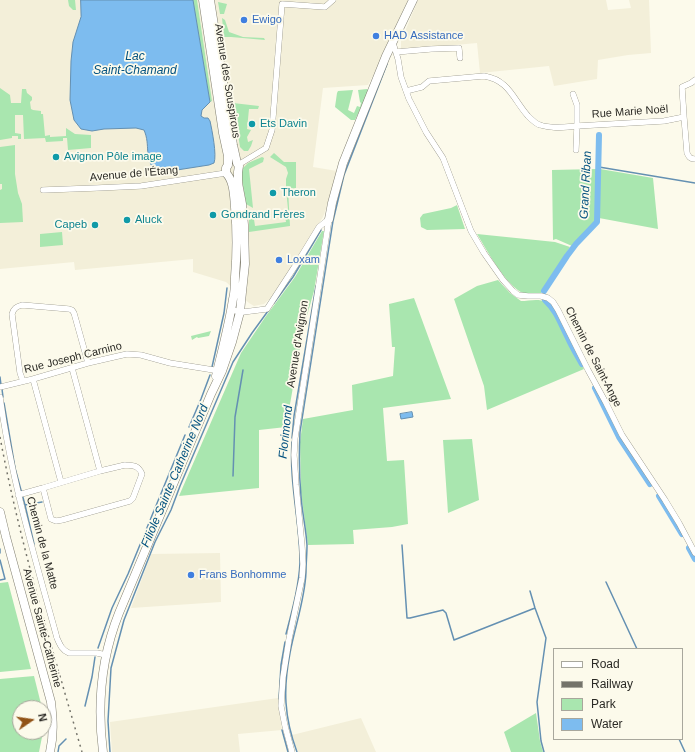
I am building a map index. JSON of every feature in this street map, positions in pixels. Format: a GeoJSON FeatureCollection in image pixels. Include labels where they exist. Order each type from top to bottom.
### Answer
{"type":"FeatureCollection","features":[{"type":"Feature","properties":{"kind":"main road","name":"Avenue des Souspirous"},"geometry":{"type":"LineString","coordinates":[[203,0],[224,140],[228,156],[228,171],[233,194],[236,225],[234,298],[219,371]]}},
{"type":"Feature","properties":{"kind":"main road","name":"Avenue des Souspirous"},"geometry":{"type":"LineString","coordinates":[[103,752],[101,731],[101,693],[110,636],[232,342],[240,312],[245,264],[242,204],[238,183],[238,166],[233,144],[210,0]]}},
{"type":"Feature","properties":{"kind":"main road","name":"Avenue d'Avignon"},"geometry":{"type":"LineString","coordinates":[[329,219],[343,162],[379,74],[413,0]]}},
{"type":"Feature","properties":{"kind":"main road"},"geometry":{"type":"LineString","coordinates":[[232,162],[238,166],[233,176],[228,171],[232,162]]}},
{"type":"Feature","properties":{"kind":"main road","name":"Avenue Sainte-Catherine"},"geometry":{"type":"LineString","coordinates":[[0,512],[51,702],[54,731],[50,752]]}},
{"type":"Feature","properties":{"kind":"street"},"geometry":{"type":"LineString","coordinates":[[238,166],[266,148],[272,130],[282,4],[325,7],[333,0]]}},
{"type":"Feature","properties":{"kind":"street","name":"Chemin de Saint-Ange"},"geometry":{"type":"LineString","coordinates":[[393,43],[408,99],[426,132],[443,158],[471,231],[484,253],[503,280],[513,291],[518,294],[528,296],[541,296],[548,298],[553,302],[622,435],[665,500],[695,553]]}},
{"type":"Feature","properties":{"kind":"street"},"geometry":{"type":"LineString","coordinates":[[396,52],[459,48],[460,58]]}},
{"type":"Feature","properties":{"kind":"street","name":"Rue Marie Noël"},"geometry":{"type":"LineString","coordinates":[[406,91],[422,87],[430,81],[484,76],[491,77],[499,81],[508,89],[522,110],[531,119],[540,125],[554,128],[664,120],[684,117]]}},
{"type":"Feature","properties":{"kind":"street","name":"Rue Marie Noël"},"geometry":{"type":"LineString","coordinates":[[695,80],[682,87],[687,153],[688,156],[695,159]]}},
{"type":"Feature","properties":{"kind":"street","name":"Rue Marie Noël"},"geometry":{"type":"LineString","coordinates":[[573,94],[577,105],[577,126]]}},
{"type":"Feature","properties":{"kind":"street"},"geometry":{"type":"LineString","coordinates":[[576,150],[577,126]]}},
{"type":"Feature","properties":{"kind":"street","name":"Avenue de l'Étang"},"geometry":{"type":"LineString","coordinates":[[43,190],[145,185],[228,171]]}},
{"type":"Feature","properties":{"kind":"street"},"geometry":{"type":"LineString","coordinates":[[231,310],[240,312],[267,309],[319,227],[329,219]]}},
{"type":"Feature","properties":{"kind":"street","name":"Avenue d'Avignon"},"geometry":{"type":"LineString","coordinates":[[292,752],[285,726],[282,706],[283,677],[289,639],[302,578],[303,564],[301,529],[295,477],[295,438],[329,219]]}},
{"type":"Feature","properties":{"kind":"street"},"geometry":{"type":"LineString","coordinates":[[23,381],[20,373],[12,314],[14,308],[22,305],[72,310],[88,363]]}},
{"type":"Feature","properties":{"kind":"street","name":"Rue Joseph Carnino"},"geometry":{"type":"LineString","coordinates":[[0,386],[34,379],[88,363],[127,354],[141,355],[170,363],[219,371]]}},
{"type":"Feature","properties":{"kind":"street"},"geometry":{"type":"LineString","coordinates":[[72,368],[100,471]]}},
{"type":"Feature","properties":{"kind":"street"},"geometry":{"type":"LineString","coordinates":[[34,379],[61,482]]}},
{"type":"Feature","properties":{"kind":"street","name":"Chemin de la Matte"},"geometry":{"type":"LineString","coordinates":[[0,397],[18,495],[60,646],[69,653],[97,653],[106,655]]}},
{"type":"Feature","properties":{"kind":"street"},"geometry":{"type":"LineString","coordinates":[[18,495],[125,465],[134,466],[140,469],[142,474],[133,498],[130,501],[56,521],[51,519],[43,488]]}},
{"type":"Feature","properties":{"kind":"shaded area"},"geometry":{"type":"Polygon","coordinates":[[[0,0],[408,0],[387,49],[368,85],[323,88],[313,167],[337,171],[326,209],[323,217],[273,296],[264,304],[254,306],[226,282],[193,272],[193,259],[75,270],[74,262],[0,269],[0,0]]]}},
{"type":"Feature","properties":{"kind":"shaded area"},"geometry":{"type":"Polygon","coordinates":[[[418,0],[606,0],[608,10],[631,8],[629,0],[649,0],[651,53],[598,60],[597,79],[554,86],[549,66],[480,73],[477,43],[401,50],[401,41],[418,0]]]}},
{"type":"Feature","properties":{"kind":"shaded area"},"geometry":{"type":"Polygon","coordinates":[[[220,553],[221,602],[131,608],[151,554],[220,553]]]}},
{"type":"Feature","properties":{"kind":"shaded area"},"geometry":{"type":"Polygon","coordinates":[[[278,698],[282,730],[238,734],[240,752],[112,752],[110,722],[278,698]]]}},
{"type":"Feature","properties":{"kind":"shaded area"},"geometry":{"type":"Polygon","coordinates":[[[361,718],[376,752],[298,752],[292,735],[361,718]]]}},
{"type":"Feature","properties":{"kind":"green space"},"geometry":{"type":"Polygon","coordinates":[[[68,0],[75,0],[76,10],[73,10],[69,6],[68,0]]]}},
{"type":"Feature","properties":{"kind":"green space"},"geometry":{"type":"Polygon","coordinates":[[[193,0],[197,0],[212,101],[210,102],[193,0]]]}},
{"type":"Feature","properties":{"kind":"green space"},"geometry":{"type":"Polygon","coordinates":[[[218,2],[227,4],[224,14],[220,14],[218,2]]]}},
{"type":"Feature","properties":{"kind":"green space"},"geometry":{"type":"Polygon","coordinates":[[[222,18],[225,20],[229,32],[243,37],[264,38],[265,40],[224,37],[222,18]]]}},
{"type":"Feature","properties":{"kind":"green space"},"geometry":{"type":"Polygon","coordinates":[[[0,88],[10,95],[11,103],[21,103],[22,89],[26,89],[27,93],[32,97],[30,102],[31,109],[41,111],[41,114],[43,114],[45,136],[66,136],[66,128],[75,134],[91,135],[91,148],[68,150],[67,138],[63,138],[63,141],[46,142],[45,138],[24,139],[23,115],[15,115],[15,133],[21,134],[21,139],[18,139],[18,136],[12,136],[12,138],[0,140],[0,88]]]}},
{"type":"Feature","properties":{"kind":"green space"},"geometry":{"type":"Polygon","coordinates":[[[367,89],[369,91],[355,120],[351,120],[335,107],[338,91],[353,90],[348,110],[354,113],[357,106],[360,107],[361,103],[358,90],[367,89]]]}},
{"type":"Feature","properties":{"kind":"green space"},"geometry":{"type":"Polygon","coordinates":[[[233,103],[259,106],[258,109],[249,109],[247,129],[251,130],[247,137],[248,142],[253,140],[248,151],[244,151],[240,147],[233,103]]]}},
{"type":"Feature","properties":{"kind":"green space"},"geometry":{"type":"Polygon","coordinates":[[[15,145],[15,174],[18,193],[22,204],[23,222],[0,223],[0,190],[2,189],[2,184],[0,184],[0,147],[15,145]]]}},
{"type":"Feature","properties":{"kind":"green space"},"geometry":{"type":"Polygon","coordinates":[[[274,153],[284,162],[296,162],[296,188],[288,189],[290,226],[249,232],[249,218],[253,213],[255,226],[286,222],[285,216],[288,209],[286,179],[288,173],[286,167],[270,157],[274,153]]]}},
{"type":"Feature","properties":{"kind":"green space"},"geometry":{"type":"Polygon","coordinates":[[[262,157],[264,158],[263,162],[249,169],[253,208],[246,204],[241,174],[242,169],[248,163],[262,157]]]}},
{"type":"Feature","properties":{"kind":"green space"},"geometry":{"type":"Polygon","coordinates":[[[597,169],[595,221],[572,246],[556,239],[553,240],[552,170],[597,169]]]}},
{"type":"Feature","properties":{"kind":"green space"},"geometry":{"type":"Polygon","coordinates":[[[600,169],[653,178],[658,229],[599,218],[600,169]]]}},
{"type":"Feature","properties":{"kind":"green space"},"geometry":{"type":"Polygon","coordinates":[[[457,205],[465,229],[427,230],[421,227],[420,218],[423,214],[451,208],[457,205]]]}},
{"type":"Feature","properties":{"kind":"green space"},"geometry":{"type":"Polygon","coordinates":[[[322,231],[324,231],[314,291],[303,330],[286,427],[259,430],[259,488],[179,496],[241,353],[295,277],[322,231]]]}},
{"type":"Feature","properties":{"kind":"green space"},"geometry":{"type":"Polygon","coordinates":[[[62,232],[63,245],[40,247],[40,234],[62,232]]]}},
{"type":"Feature","properties":{"kind":"green space"},"geometry":{"type":"Polygon","coordinates":[[[477,234],[555,242],[570,247],[541,293],[525,294],[510,283],[504,276],[491,258],[477,234]]]}},
{"type":"Feature","properties":{"kind":"green space"},"geometry":{"type":"Polygon","coordinates":[[[498,280],[510,293],[521,301],[540,300],[546,302],[550,306],[561,322],[584,369],[487,410],[484,386],[454,299],[477,286],[498,280]]]}},
{"type":"Feature","properties":{"kind":"green space"},"geometry":{"type":"Polygon","coordinates":[[[414,298],[451,399],[383,408],[387,461],[404,460],[408,524],[392,527],[353,530],[354,544],[308,545],[301,492],[300,442],[303,419],[353,410],[352,385],[393,376],[395,347],[392,347],[389,304],[414,298]]]}},
{"type":"Feature","properties":{"kind":"green space"},"geometry":{"type":"Polygon","coordinates":[[[211,331],[209,336],[197,337],[192,340],[191,336],[211,331]]]}},
{"type":"Feature","properties":{"kind":"green space"},"geometry":{"type":"Polygon","coordinates":[[[472,439],[479,500],[448,513],[443,440],[472,439]]]}},
{"type":"Feature","properties":{"kind":"green space"},"geometry":{"type":"Polygon","coordinates":[[[8,582],[31,669],[0,672],[0,583],[8,582]]]}},
{"type":"Feature","properties":{"kind":"green space"},"geometry":{"type":"Polygon","coordinates":[[[34,676],[40,700],[12,700],[12,740],[41,740],[39,752],[0,752],[0,679],[34,676]]]}},
{"type":"Feature","properties":{"kind":"green space"},"geometry":{"type":"Polygon","coordinates":[[[536,713],[543,752],[511,752],[504,732],[536,713]]]}},
{"type":"Feature","properties":{"kind":"water","name":"Lac Saint-Chamand"},"geometry":{"type":"Polygon","coordinates":[[[81,0],[193,0],[210,102],[202,110],[201,116],[208,118],[210,121],[215,149],[214,163],[164,172],[156,172],[152,167],[148,156],[147,141],[144,130],[136,128],[92,131],[81,129],[74,120],[70,100],[73,42],[81,17],[81,0]]]}},
{"type":"Feature","properties":{"kind":"water"},"geometry":{"type":"Polygon","coordinates":[[[412,412],[413,417],[401,419],[400,414],[412,412]]]}},
{"type":"Feature","properties":{"kind":"waterway"},"geometry":{"type":"LineString","coordinates":[[297,752],[289,727],[287,715],[286,679],[290,653],[302,602],[306,572],[307,545],[300,480],[300,432],[333,221],[344,175],[387,64]]}},
{"type":"Feature","properties":{"kind":"waterway","name":"Grand Riban"},"geometry":{"type":"LineString","coordinates":[[544,291],[576,244],[597,222],[599,135]]}},
{"type":"Feature","properties":{"kind":"waterway"},"geometry":{"type":"LineString","coordinates":[[599,167],[695,183]]}},
{"type":"Feature","properties":{"kind":"waterway","name":"Filiole Sainte Catherine Nord"},"geometry":{"type":"LineString","coordinates":[[274,303],[293,277],[321,230]]}},
{"type":"Feature","properties":{"kind":"waterway","name":"Florimond"},"geometry":{"type":"LineString","coordinates":[[292,438],[294,416],[316,286]]}},
{"type":"Feature","properties":{"kind":"waterway"},"geometry":{"type":"LineString","coordinates":[[212,367],[224,313],[227,288]]}},
{"type":"Feature","properties":{"kind":"waterway","name":"Grand Riban"},"geometry":{"type":"LineString","coordinates":[[545,300],[556,313],[582,364]]}},
{"type":"Feature","properties":{"kind":"waterway","name":"Filiole Sainte Catherine Nord"},"geometry":{"type":"LineString","coordinates":[[110,752],[108,721],[111,668],[124,620],[155,542],[171,510],[233,362],[268,311]]}},
{"type":"Feature","properties":{"kind":"waterway"},"geometry":{"type":"LineString","coordinates":[[233,476],[235,417],[243,370]]}},
{"type":"Feature","properties":{"kind":"waterway"},"geometry":{"type":"LineString","coordinates":[[189,427],[210,375]]}},
{"type":"Feature","properties":{"kind":"waterway"},"geometry":{"type":"LineString","coordinates":[[0,377],[1,385]]}},
{"type":"Feature","properties":{"kind":"waterway","name":"Grand Riban"},"geometry":{"type":"LineString","coordinates":[[595,388],[619,437],[650,484]]}},
{"type":"Feature","properties":{"kind":"waterway"},"geometry":{"type":"LineString","coordinates":[[2,389],[3,397]]}},
{"type":"Feature","properties":{"kind":"waterway"},"geometry":{"type":"LineString","coordinates":[[4,403],[15,468],[25,505]]}},
{"type":"Feature","properties":{"kind":"waterway"},"geometry":{"type":"LineString","coordinates":[[98,648],[112,608],[128,574],[185,435]]}},
{"type":"Feature","properties":{"kind":"waterway","name":"Florimond"},"geometry":{"type":"LineString","coordinates":[[286,634],[297,589],[300,562],[300,547],[293,487],[291,457],[292,442]]}},
{"type":"Feature","properties":{"kind":"waterway","name":"Grand Riban"},"geometry":{"type":"LineString","coordinates":[[659,496],[682,534]]}},
{"type":"Feature","properties":{"kind":"waterway"},"geometry":{"type":"LineString","coordinates":[[34,544],[25,505],[42,502]]}},
{"type":"Feature","properties":{"kind":"waterway"},"geometry":{"type":"LineString","coordinates":[[402,545],[407,618],[443,610],[446,613],[454,640],[535,608]]}},
{"type":"Feature","properties":{"kind":"waterway","name":"Grand Riban"},"geometry":{"type":"LineString","coordinates":[[689,548],[695,559]]}},
{"type":"Feature","properties":{"kind":"waterway"},"geometry":{"type":"LineString","coordinates":[[0,560],[5,579],[0,580]]}},
{"type":"Feature","properties":{"kind":"waterway"},"geometry":{"type":"LineString","coordinates":[[606,582],[637,648]]}},
{"type":"Feature","properties":{"kind":"waterway"},"geometry":{"type":"LineString","coordinates":[[530,591],[546,638],[537,702],[541,741],[544,752]]}},
{"type":"Feature","properties":{"kind":"waterway","name":"Florimond"},"geometry":{"type":"LineString","coordinates":[[279,699],[281,665],[285,642]]}},
{"type":"Feature","properties":{"kind":"waterway"},"geometry":{"type":"LineString","coordinates":[[85,706],[95,657]]}},
{"type":"Feature","properties":{"kind":"waterway","name":"Florimond"},"geometry":{"type":"LineString","coordinates":[[282,730],[288,752]]}},
{"type":"Feature","properties":{"kind":"waterway"},"geometry":{"type":"LineString","coordinates":[[58,752],[59,746],[66,739]]}},
{"type":"Feature","properties":{"kind":"waterway"},"geometry":{"type":"LineString","coordinates":[[679,740],[685,752]]}},
{"type":"Feature","properties":{"kind":"railway"},"geometry":{"type":"LineString","coordinates":[[0,437],[27,556],[82,752]]}},
{"type":"Feature","properties":{"kind":"place","name":"Ewigo"},"geometry":{"type":"Point","coordinates":[244,20]}},
{"type":"Feature","properties":{"kind":"place","name":"HAD Assistance"},"geometry":{"type":"Point","coordinates":[376,36]}},
{"type":"Feature","properties":{"kind":"place","name":"Ets Davin"},"geometry":{"type":"Point","coordinates":[252,124]}},
{"type":"Feature","properties":{"kind":"place","name":"Avignon Pôle image"},"geometry":{"type":"Point","coordinates":[56,157]}},
{"type":"Feature","properties":{"kind":"place","name":"Theron"},"geometry":{"type":"Point","coordinates":[273,193]}},
{"type":"Feature","properties":{"kind":"place","name":"Gondrand Frères"},"geometry":{"type":"Point","coordinates":[213,215]}},
{"type":"Feature","properties":{"kind":"place","name":"Aluck"},"geometry":{"type":"Point","coordinates":[127,220]}},
{"type":"Feature","properties":{"kind":"place","name":"Capeb"},"geometry":{"type":"Point","coordinates":[95,225]}},
{"type":"Feature","properties":{"kind":"place","name":"Loxam"},"geometry":{"type":"Point","coordinates":[279,260]}},
{"type":"Feature","properties":{"kind":"place","name":"Frans Bonhomme"},"geometry":{"type":"Point","coordinates":[191,575]}}]}
